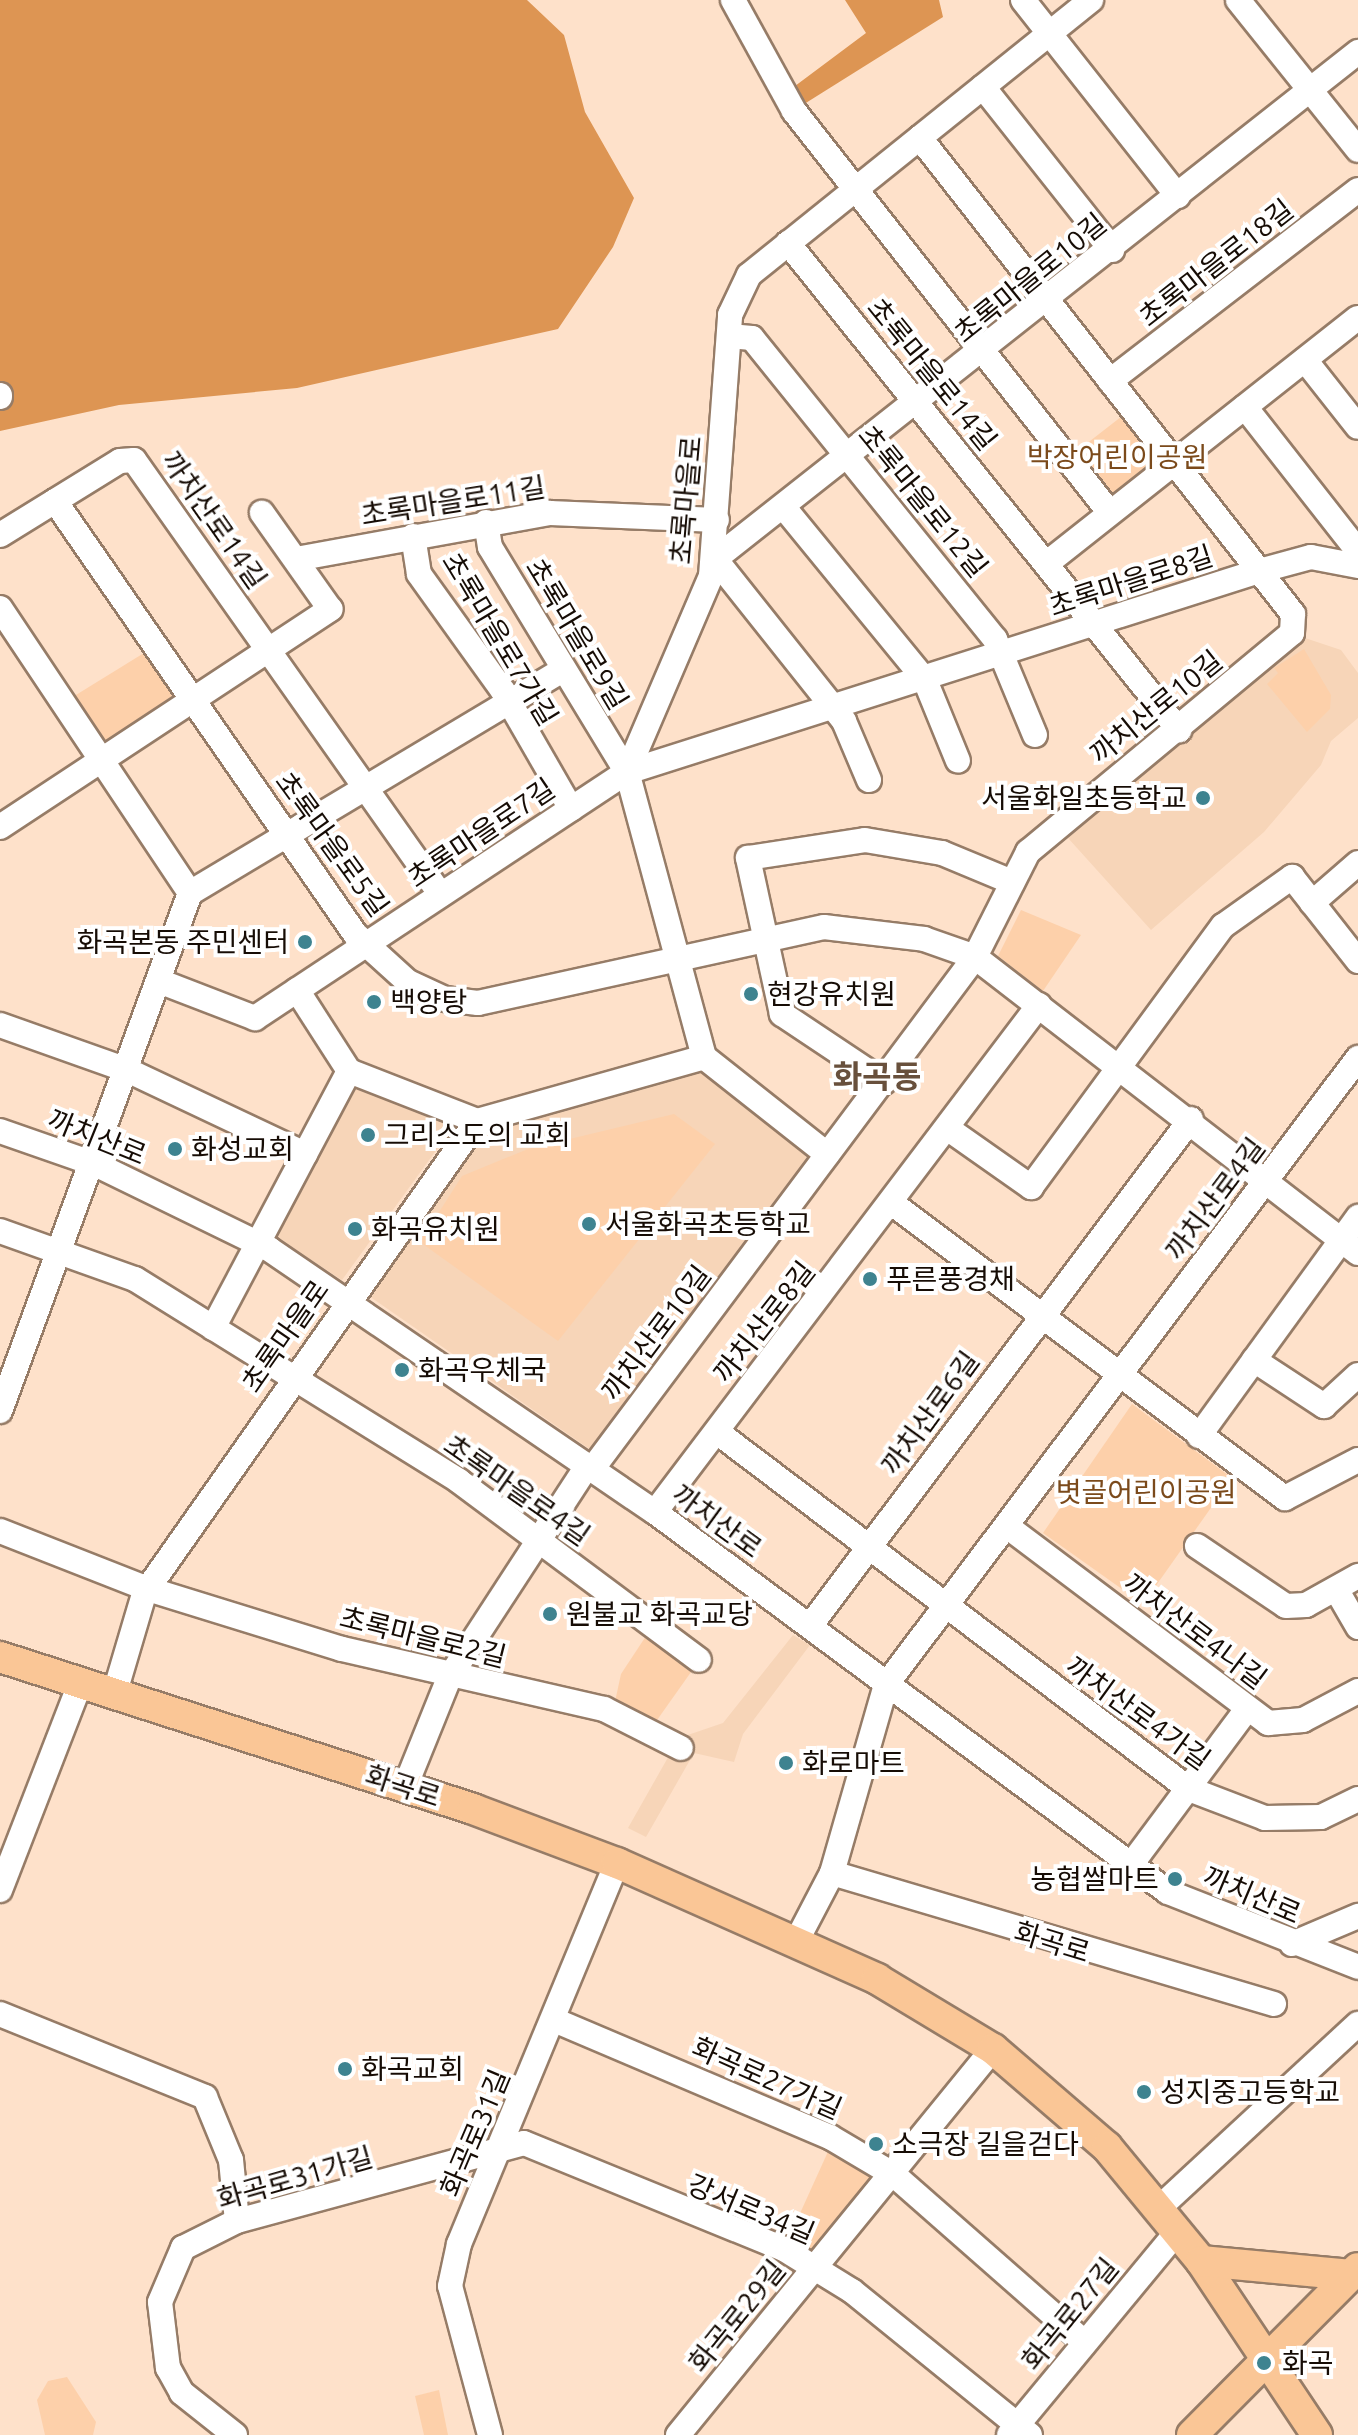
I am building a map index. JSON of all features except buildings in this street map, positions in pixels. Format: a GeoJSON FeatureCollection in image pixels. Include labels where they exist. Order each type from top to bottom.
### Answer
{"type":"FeatureCollection","features":[{"type":"Feature","properties":{"kind":"main road","name":"화곡로"},"geometry":{"type":"LineString","coordinates":[[0,1657],[405,1787],[617,1863],[877,1979],[993,2049],[1107,2147],[1201,2261],[1269,2355],[1317,2435]]}},
{"type":"Feature","properties":{"kind":"main road"},"geometry":{"type":"LineString","coordinates":[[1201,2261],[1354,2272]]}},
{"type":"Feature","properties":{"kind":"main road"},"geometry":{"type":"LineString","coordinates":[[1192,2435],[1354,2272]]}},
{"type":"Feature","properties":{"kind":"street"},"geometry":{"type":"LineString","coordinates":[[733,0],[794,111],[1110,513]]}},
{"type":"Feature","properties":{"kind":"street"},"geometry":{"type":"LineString","coordinates":[[1023,0],[1178,196]]}},
{"type":"Feature","properties":{"kind":"street","name":"초록마을로"},"geometry":{"type":"LineString","coordinates":[[627,772],[715,559],[729,336],[749,275],[1091,0]]}},
{"type":"Feature","properties":{"kind":"street"},"geometry":{"type":"LineString","coordinates":[[1249,4],[1310,90],[1358,150]]}},
{"type":"Feature","properties":{"kind":"street","name":"초록마을로10길"},"geometry":{"type":"LineString","coordinates":[[715,559],[786,510],[851,459],[1358,52]]}},
{"type":"Feature","properties":{"kind":"street"},"geometry":{"type":"LineString","coordinates":[[983,87],[1112,250]]}},
{"type":"Feature","properties":{"kind":"street"},"geometry":{"type":"LineString","coordinates":[[920,138],[1259,571]]}},
{"type":"Feature","properties":{"kind":"street","name":"초록마을로18길"},"geometry":{"type":"LineString","coordinates":[[1110,381],[1358,190]]}},
{"type":"Feature","properties":{"kind":"street","name":"초록마을로14길"},"geometry":{"type":"LineString","coordinates":[[788,243],[1179,730]]}},
{"type":"Feature","properties":{"kind":"street"},"geometry":{"type":"LineString","coordinates":[[1046,564],[1358,318]]}},
{"type":"Feature","properties":{"kind":"street","name":"초록마을로12길"},"geometry":{"type":"LineString","coordinates":[[729,336],[752,338],[1004,654],[1035,735]]}},
{"type":"Feature","properties":{"kind":"street"},"geometry":{"type":"LineString","coordinates":[[1305,360],[1358,427]]}},
{"type":"Feature","properties":{"kind":"street"},"geometry":{"type":"LineString","coordinates":[[1245,407],[1358,551]]}},
{"type":"Feature","properties":{"kind":"street","name":"까치산로14길"},"geometry":{"type":"LineString","coordinates":[[0,535],[55,501],[134,460],[270,650]]}},
{"type":"Feature","properties":{"kind":"street"},"geometry":{"type":"LineString","coordinates":[[55,501],[194,702]]}},
{"type":"Feature","properties":{"kind":"street"},"geometry":{"type":"LineString","coordinates":[[786,510],[925,680],[958,761]]}},
{"type":"Feature","properties":{"kind":"street","name":"까치산로14길"},"geometry":{"type":"LineString","coordinates":[[0,827],[194,702],[330,609],[262,513]]}},
{"type":"Feature","properties":{"kind":"street","name":"초록마을로11길"},"geometry":{"type":"LineString","coordinates":[[296,559],[486,522],[550,513],[717,520]]}},
{"type":"Feature","properties":{"kind":"street","name":"초록마을로9길"},"geometry":{"type":"LineString","coordinates":[[486,522],[490,547],[561,671],[627,772]]}},
{"type":"Feature","properties":{"kind":"street","name":"초록마을로7가길"},"geometry":{"type":"LineString","coordinates":[[413,536],[419,574],[508,703],[571,809]]}},
{"type":"Feature","properties":{"kind":"street","name":"초록마을로8길"},"geometry":{"type":"LineString","coordinates":[[627,772],[835,709],[1259,571],[1311,557],[1358,566]]}},
{"type":"Feature","properties":{"kind":"street"},"geometry":{"type":"LineString","coordinates":[[715,559],[835,709],[869,780]]}},
{"type":"Feature","properties":{"kind":"street","name":"까치산로10길"},"geometry":{"type":"LineString","coordinates":[[405,1787],[449,1678],[537,1540],[975,957],[1012,882],[1047,833],[1179,730],[1292,633],[1293,614],[1259,571]]}},
{"type":"Feature","properties":{"kind":"street"},"geometry":{"type":"LineString","coordinates":[[0,608],[190,893]]}},
{"type":"Feature","properties":{"kind":"street"},"geometry":{"type":"LineString","coordinates":[[270,650],[441,895]]}},
{"type":"Feature","properties":{"kind":"street"},"geometry":{"type":"LineString","coordinates":[[0,1411],[95,1164],[190,893],[561,671]]}},
{"type":"Feature","properties":{"kind":"street","name":"초록마을로5길"},"geometry":{"type":"LineString","coordinates":[[194,702],[287,835],[368,943],[408,982],[445,999],[478,1003],[824,927],[884,930],[975,957]]}},
{"type":"Feature","properties":{"kind":"street"},"geometry":{"type":"LineString","coordinates":[[627,772],[704,1057],[827,1154]]}},
{"type":"Feature","properties":{"kind":"street","name":"초록마을로7길"},"geometry":{"type":"LineString","coordinates":[[159,981],[255,1018],[627,772]]}},
{"type":"Feature","properties":{"kind":"street"},"geometry":{"type":"LineString","coordinates":[[884,1082],[782,1014],[748,858],[865,840],[942,853],[1012,882]]}},
{"type":"Feature","properties":{"kind":"street"},"geometry":{"type":"LineString","coordinates":[[1312,903],[1358,863]]}},
{"type":"Feature","properties":{"kind":"street"},"geometry":{"type":"LineString","coordinates":[[947,1128],[1031,1187],[1223,926],[1292,877],[1358,961]]}},
{"type":"Feature","properties":{"kind":"street"},"geometry":{"type":"LineString","coordinates":[[975,957],[1269,1178],[1350,1246]]}},
{"type":"Feature","properties":{"kind":"street"},"geometry":{"type":"LineString","coordinates":[[297,990],[349,1071],[477,1121],[704,1057]]}},
{"type":"Feature","properties":{"kind":"street","name":"까치산로8길"},"geometry":{"type":"LineString","coordinates":[[655,1512],[893,1204],[1039,1005]]}},
{"type":"Feature","properties":{"kind":"street"},"geometry":{"type":"LineString","coordinates":[[0,1025],[127,1070],[305,1154]]}},
{"type":"Feature","properties":{"kind":"street","name":"까치산로4길"},"geometry":{"type":"LineString","coordinates":[[886,1685],[1008,1527],[1358,1058]]}},
{"type":"Feature","properties":{"kind":"street"},"geometry":{"type":"LineString","coordinates":[[213,1328],[349,1071]]}},
{"type":"Feature","properties":{"kind":"street","name":"까치산로6길"},"geometry":{"type":"LineString","coordinates":[[810,1626],[1040,1315],[1191,1119]]}},
{"type":"Feature","properties":{"kind":"street","name":"초록마을로"},"geometry":{"type":"LineString","coordinates":[[115,1692],[148,1589],[346,1301],[477,1121]]}},
{"type":"Feature","properties":{"kind":"street","name":"까치산로"},"geometry":{"type":"LineString","coordinates":[[0,1131],[95,1164],[257,1243],[591,1466],[1168,1892],[1292,1944],[1358,1967]]}},
{"type":"Feature","properties":{"kind":"street"},"geometry":{"type":"LineString","coordinates":[[893,1204],[1285,1498],[1358,1460]]}},
{"type":"Feature","properties":{"kind":"street"},"geometry":{"type":"LineString","coordinates":[[1199,1436],[1254,1360],[1350,1246],[1358,1217]]}},
{"type":"Feature","properties":{"kind":"street","name":"초록마을로4길"},"geometry":{"type":"LineString","coordinates":[[0,1231],[135,1279],[459,1481],[699,1660]]}},
{"type":"Feature","properties":{"kind":"street"},"geometry":{"type":"LineString","coordinates":[[1254,1360],[1324,1406],[1358,1375]]}},
{"type":"Feature","properties":{"kind":"street"},"geometry":{"type":"LineString","coordinates":[[717,1432],[947,1607]]}},
{"type":"Feature","properties":{"kind":"street","name":"까치산로4나길"},"geometry":{"type":"LineString","coordinates":[[1008,1527],[1268,1723],[1303,1720],[1358,1691]]}},
{"type":"Feature","properties":{"kind":"street"},"geometry":{"type":"LineString","coordinates":[[0,1531],[148,1589]]}},
{"type":"Feature","properties":{"kind":"street"},"geometry":{"type":"LineString","coordinates":[[1197,1546],[1266,1599],[1286,1606],[1336,1589],[1358,1576]]}},
{"type":"Feature","properties":{"kind":"street","name":"초록마을로2길"},"geometry":{"type":"LineString","coordinates":[[148,1589],[449,1678],[604,1709],[681,1748]]}},
{"type":"Feature","properties":{"kind":"street"},"geometry":{"type":"LineString","coordinates":[[1336,1589],[1358,1627]]}},
{"type":"Feature","properties":{"kind":"street","name":"까치산로4가길"},"geometry":{"type":"LineString","coordinates":[[947,1607],[1189,1789],[1265,1818],[1321,1817],[1358,1799]]}},
{"type":"Feature","properties":{"kind":"street"},"geometry":{"type":"LineString","coordinates":[[0,1890],[81,1681]]}},
{"type":"Feature","properties":{"kind":"street"},"geometry":{"type":"LineString","coordinates":[[796,1942],[832,1873],[886,1685]]}},
{"type":"Feature","properties":{"kind":"street"},"geometry":{"type":"LineString","coordinates":[[1130,1866],[1247,1709]]}},
{"type":"Feature","properties":{"kind":"street","name":"화곡로31길"},"geometry":{"type":"LineString","coordinates":[[490,2435],[450,2286],[459,2244],[502,2152],[617,1863]]}},
{"type":"Feature","properties":{"kind":"street","name":"화곡로"},"geometry":{"type":"LineString","coordinates":[[832,1873],[1274,2004]]}},
{"type":"Feature","properties":{"kind":"street"},"geometry":{"type":"LineString","coordinates":[[1292,1944],[1358,1916]]}},
{"type":"Feature","properties":{"kind":"street"},"geometry":{"type":"LineString","coordinates":[[0,2014],[205,2097],[220,2119],[231,2160],[237,2221]]}},
{"type":"Feature","properties":{"kind":"street","name":"화곡로27가길"},"geometry":{"type":"LineString","coordinates":[[554,2020],[830,2137],[894,2175],[1085,2343]]}},
{"type":"Feature","properties":{"kind":"street"},"geometry":{"type":"LineString","coordinates":[[1168,2219],[1358,2024]]}},
{"type":"Feature","properties":{"kind":"street","name":"화곡로29길"},"geometry":{"type":"LineString","coordinates":[[678,2435],[894,2175],[993,2049]]}},
{"type":"Feature","properties":{"kind":"street","name":"강서로34길"},"geometry":{"type":"LineString","coordinates":[[502,2152],[524,2143],[784,2249],[815,2269],[1019,2432]]}},
{"type":"Feature","properties":{"kind":"street","name":"화곡로31가길"},"geometry":{"type":"LineString","coordinates":[[235,2435],[182,2393],[168,2368],[160,2302],[183,2248],[237,2221],[502,2152]]}},
{"type":"Feature","properties":{"kind":"street","name":"화곡로27길"},"geometry":{"type":"LineString","coordinates":[[1019,2432],[1085,2343],[1168,2219]]}},
{"type":"Feature","properties":{"kind":"shaded area"},"geometry":{"type":"Polygon","coordinates":[[[0,0],[527,0],[564,35],[585,112],[634,198],[613,247],[558,329],[297,388],[119,405],[0,431],[0,0]]]}},
{"type":"Feature","properties":{"kind":"shaded area"},"geometry":{"type":"Polygon","coordinates":[[[845,0],[939,0],[943,17],[801,106],[791,89],[866,33],[845,0]]]}},
{"type":"Feature","properties":{"kind":"shaded area","name":"서울화일초등학교"},"geometry":{"type":"Polygon","coordinates":[[[1302,637],[1341,650],[1358,673],[1358,718],[1331,741],[1321,765],[1264,832],[1151,930],[1068,838],[1302,637]]]}},
{"type":"Feature","properties":{"kind":"shaded area","name":"서울화곡초등학교"},"geometry":{"type":"Polygon","coordinates":[[[697,1070],[813,1152],[591,1450],[369,1296],[486,1127],[697,1070]]]}},
{"type":"Feature","properties":{"kind":"shaded area"},"geometry":{"type":"Polygon","coordinates":[[[352,1086],[456,1123],[342,1280],[273,1235],[352,1086]]]}},
{"type":"Feature","properties":{"kind":"shaded area"},"geometry":{"type":"Polygon","coordinates":[[[793,1635],[810,1645],[743,1734],[734,1762],[694,1753],[646,1837],[628,1828],[679,1738],[723,1723],[793,1635]]]}},
{"type":"Feature","properties":{"kind":"green space","name":"박장어린이공원"},"geometry":{"type":"Polygon","coordinates":[[[1126,413],[1161,460],[1108,501],[1072,455],[1126,413]]]}},
{"type":"Feature","properties":{"kind":"green space"},"geometry":{"type":"Polygon","coordinates":[[[1304,649],[1331,695],[1330,709],[1307,732],[1267,684],[1278,673],[1274,668],[1304,649]]]}},
{"type":"Feature","properties":{"kind":"green space"},"geometry":{"type":"Polygon","coordinates":[[[144,653],[178,701],[106,748],[71,698],[144,653]]]}},
{"type":"Feature","properties":{"kind":"green space"},"geometry":{"type":"Polygon","coordinates":[[[1021,910],[1081,935],[1043,991],[998,956],[1021,910]]]}},
{"type":"Feature","properties":{"kind":"green space"},"geometry":{"type":"Polygon","coordinates":[[[674,1114],[715,1144],[558,1341],[420,1242],[462,1176],[528,1149],[674,1114]]]}},
{"type":"Feature","properties":{"kind":"green space","name":"볏골어린이공원"},"geometry":{"type":"Polygon","coordinates":[[[1132,1404],[1232,1478],[1143,1604],[1043,1533],[1132,1404]]]}},
{"type":"Feature","properties":{"kind":"green space"},"geometry":{"type":"Polygon","coordinates":[[[650,1630],[696,1665],[650,1730],[613,1711],[621,1674],[650,1630]]]}},
{"type":"Feature","properties":{"kind":"green space"},"geometry":{"type":"Polygon","coordinates":[[[831,2145],[877,2173],[812,2256],[787,2242],[831,2145]]]}},
{"type":"Feature","properties":{"kind":"green space"},"geometry":{"type":"Polygon","coordinates":[[[67,2377],[96,2422],[93,2435],[45,2435],[37,2400],[48,2381],[67,2377]]]}},
{"type":"Feature","properties":{"kind":"green space"},"geometry":{"type":"Polygon","coordinates":[[[439,2390],[448,2435],[424,2435],[415,2396],[439,2390]]]}},
{"type":"Feature","properties":{"kind":"place","name":"서울화일초등학교"},"geometry":{"type":"Point","coordinates":[1203,798]}},
{"type":"Feature","properties":{"kind":"place","name":"화곡본동 주민센터"},"geometry":{"type":"Point","coordinates":[305,942]}},
{"type":"Feature","properties":{"kind":"place","name":"현강유치원"},"geometry":{"type":"Point","coordinates":[751,994]}},
{"type":"Feature","properties":{"kind":"place","name":"백양탕"},"geometry":{"type":"Point","coordinates":[374,1002]}},
{"type":"Feature","properties":{"kind":"place","name":"그리스도의 교회"},"geometry":{"type":"Point","coordinates":[368,1135]}},
{"type":"Feature","properties":{"kind":"place","name":"화성교회"},"geometry":{"type":"Point","coordinates":[175,1149]}},
{"type":"Feature","properties":{"kind":"place","name":"서울화곡초등학교"},"geometry":{"type":"Point","coordinates":[589,1224]}},
{"type":"Feature","properties":{"kind":"place","name":"화곡유치원"},"geometry":{"type":"Point","coordinates":[355,1229]}},
{"type":"Feature","properties":{"kind":"place","name":"푸른풍경채"},"geometry":{"type":"Point","coordinates":[870,1279]}},
{"type":"Feature","properties":{"kind":"place","name":"화곡우체국"},"geometry":{"type":"Point","coordinates":[402,1370]}},
{"type":"Feature","properties":{"kind":"place","name":"원불교 화곡교당"},"geometry":{"type":"Point","coordinates":[550,1614]}},
{"type":"Feature","properties":{"kind":"place","name":"화로마트"},"geometry":{"type":"Point","coordinates":[786,1763]}},
{"type":"Feature","properties":{"kind":"place","name":"농협쌀마트"},"geometry":{"type":"Point","coordinates":[1175,1879]}},
{"type":"Feature","properties":{"kind":"place","name":"화곡교회"},"geometry":{"type":"Point","coordinates":[345,2069]}},
{"type":"Feature","properties":{"kind":"place","name":"성지중고등학교"},"geometry":{"type":"Point","coordinates":[1144,2092]}},
{"type":"Feature","properties":{"kind":"place","name":"소극장 길을걷다"},"geometry":{"type":"Point","coordinates":[876,2144]}},
{"type":"Feature","properties":{"kind":"place","name":"화곡"},"geometry":{"type":"Point","coordinates":[1264,2363]}},
{"type":"Feature","properties":{"kind":"district","name":"화곡동"},"geometry":{"type":"Point","coordinates":[877,1076]}}]}
